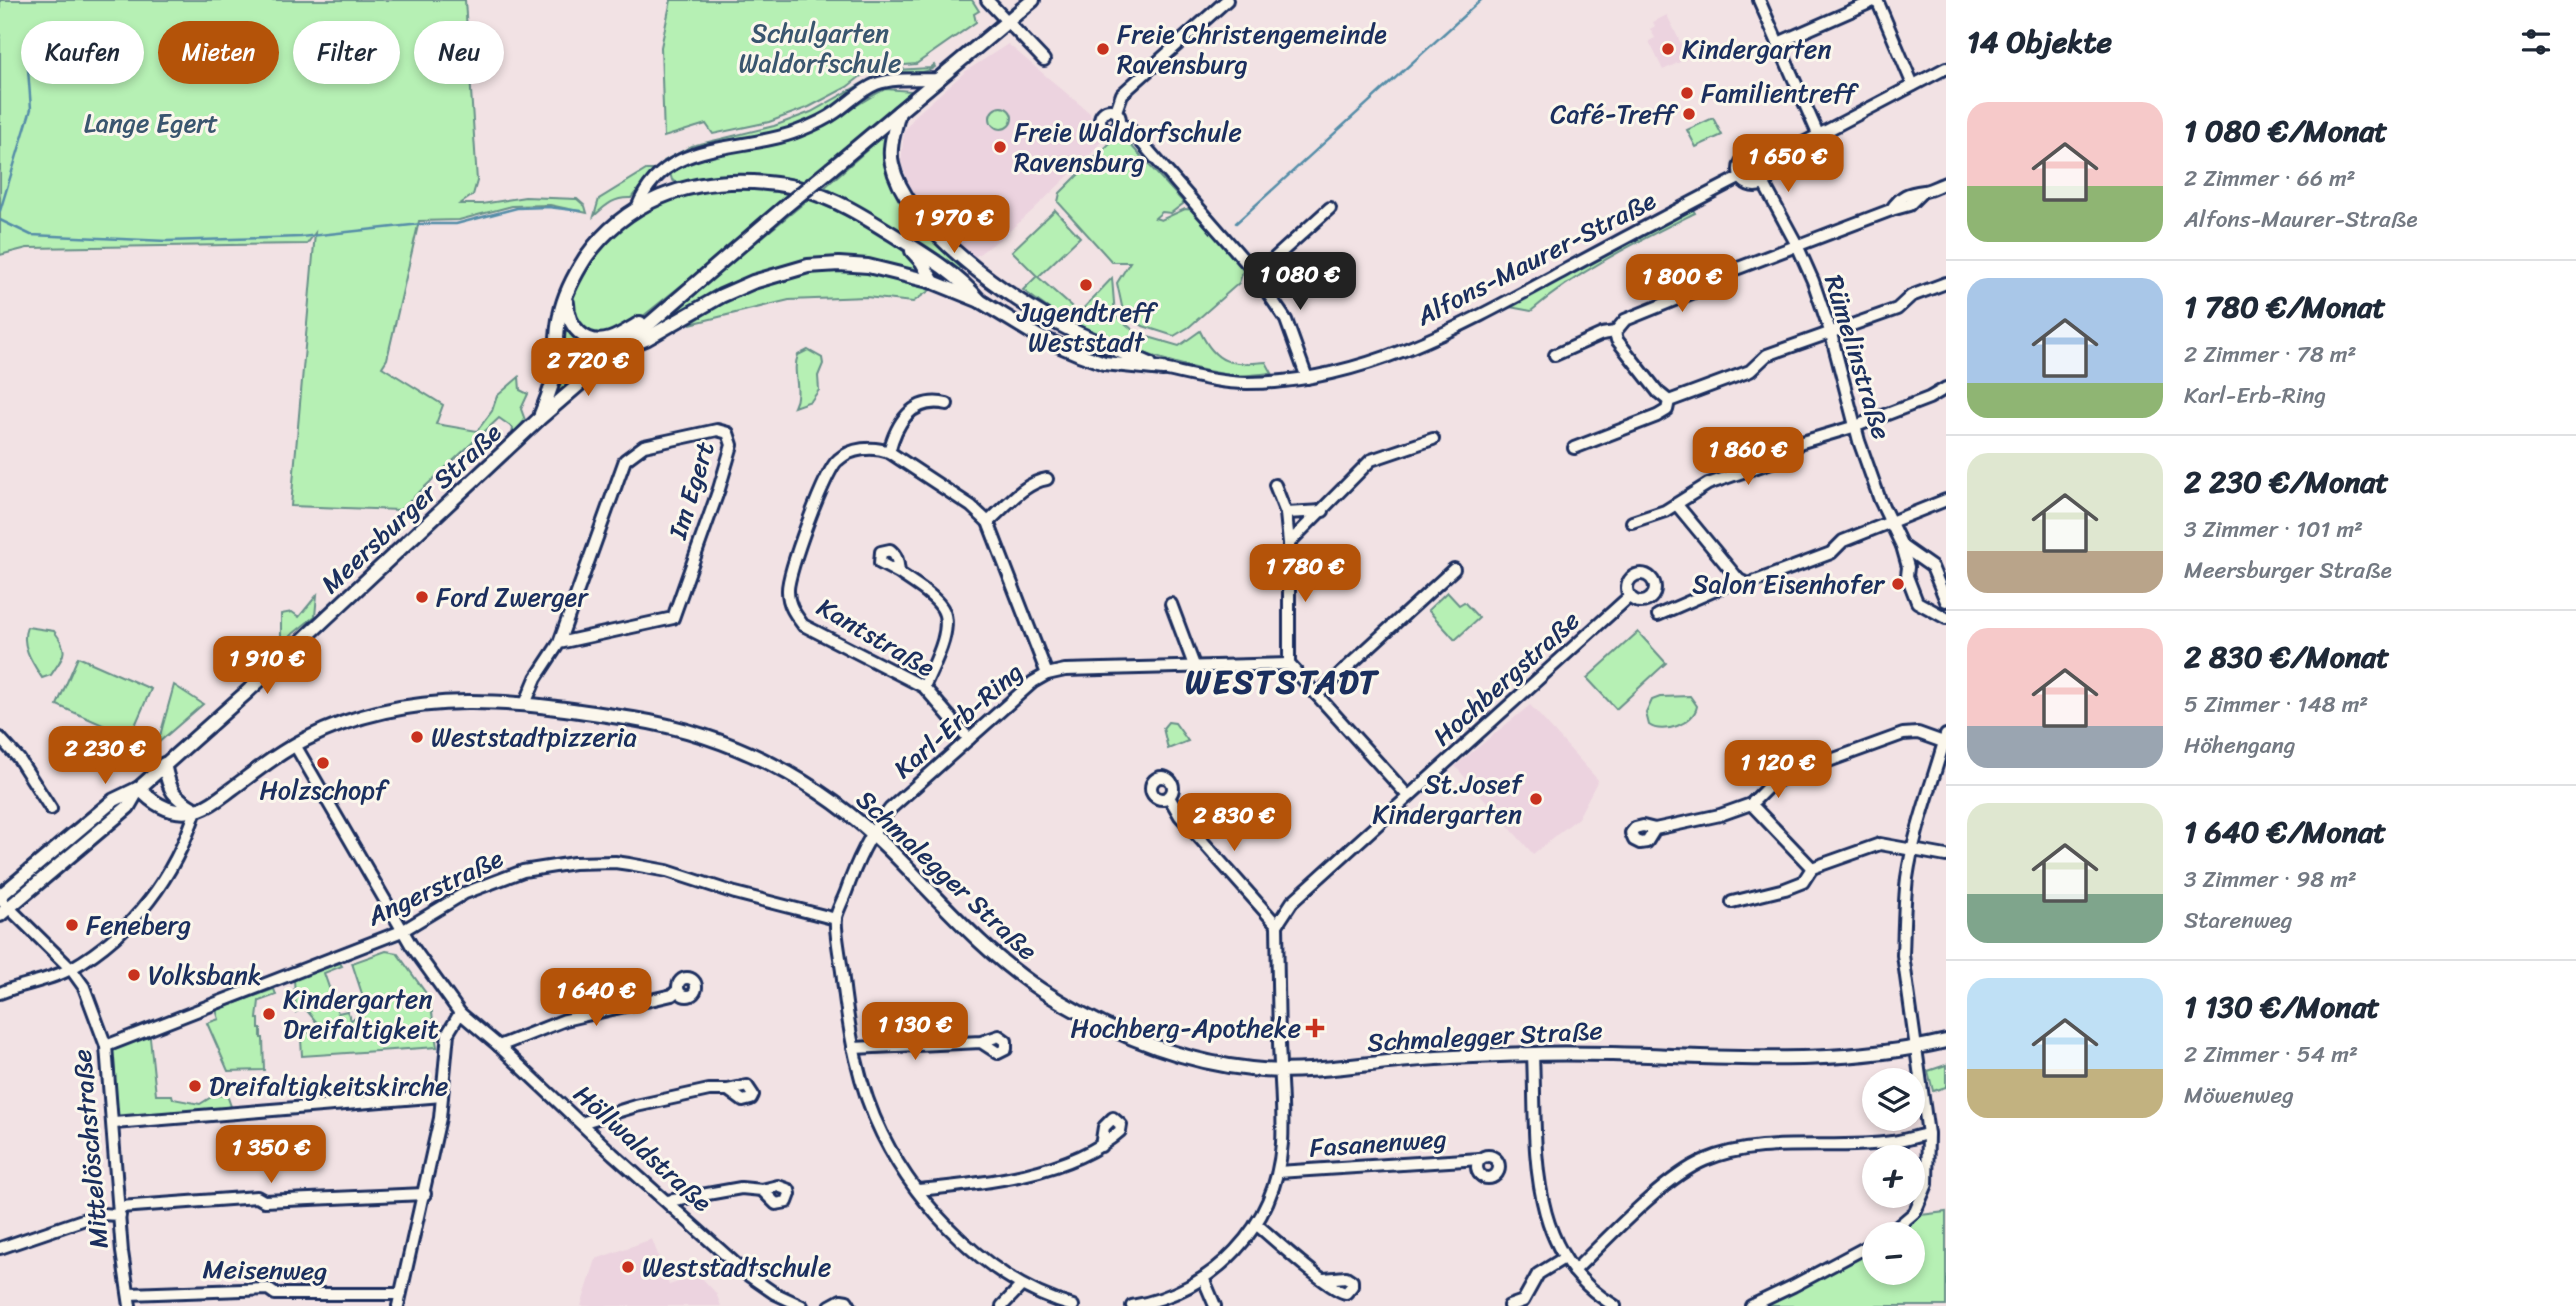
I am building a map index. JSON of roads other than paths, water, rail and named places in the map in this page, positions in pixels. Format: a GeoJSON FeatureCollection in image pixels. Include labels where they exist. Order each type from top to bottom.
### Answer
{"type":"FeatureCollection","features":[{"type":"Feature","properties":{"kind":"street"},"geometry":{"type":"LineString","coordinates":[[987,0],[1044,60]]}},
{"type":"Feature","properties":{"kind":"street","name":"Meersburger Straße"},"geometry":{"type":"LineString","coordinates":[[2,905],[114,800],[139,788],[247,692],[615,351],[1033,0]]}},
{"type":"Feature","properties":{"kind":"street"},"geometry":{"type":"LineString","coordinates":[[1116,111],[1122,94],[1227,0]]}},
{"type":"Feature","properties":{"kind":"street"},"geometry":{"type":"LineString","coordinates":[[1759,0],[1818,134]]}},
{"type":"Feature","properties":{"kind":"street"},"geometry":{"type":"LineString","coordinates":[[1778,43],[1877,0],[1913,85]]}},
{"type":"Feature","properties":{"kind":"street"},"geometry":{"type":"LineString","coordinates":[[1769,161],[1946,68]]}},
{"type":"Feature","properties":{"kind":"street"},"geometry":{"type":"LineString","coordinates":[[637,208],[643,192],[654,180],[685,158],[710,148],[776,138],[798,131],[834,114],[876,84],[897,80],[940,79]]}},
{"type":"Feature","properties":{"kind":"street"},"geometry":{"type":"LineString","coordinates":[[1116,111],[1120,117],[1119,124],[1109,130],[1101,122],[1104,112],[1116,111]]}},
{"type":"Feature","properties":{"kind":"street"},"geometry":{"type":"LineString","coordinates":[[899,112],[891,145],[895,176],[911,205],[950,247],[984,275],[1057,322],[1163,369]]}},
{"type":"Feature","properties":{"kind":"street"},"geometry":{"type":"LineString","coordinates":[[1119,124],[1129,128],[1253,271],[1286,320],[1307,378]]}},
{"type":"Feature","properties":{"kind":"street"},"geometry":{"type":"LineString","coordinates":[[1761,155],[1769,161],[1772,173],[1765,184],[1750,186],[1741,177],[1741,163],[1748,156],[1761,155]]}},
{"type":"Feature","properties":{"kind":"street","name":"Alfons-Maurer-Straße"},"geometry":{"type":"LineString","coordinates":[[1163,369],[1239,383],[1307,378],[1388,357],[1493,310],[1741,177]]}},
{"type":"Feature","properties":{"kind":"street"},"geometry":{"type":"LineString","coordinates":[[539,419],[555,373],[560,313],[580,267],[599,241],[616,224],[637,208],[671,191],[704,184],[737,182],[800,188],[840,203],[902,240],[933,260],[971,290],[980,301]]}},
{"type":"Feature","properties":{"kind":"street"},"geometry":{"type":"LineString","coordinates":[[1555,355],[1602,334],[1615,332],[1625,320],[1699,290],[1712,278],[1909,205],[1922,191],[1946,183]]}},
{"type":"Feature","properties":{"kind":"street","name":"Rümelinstraße"},"geometry":{"type":"LineString","coordinates":[[1765,184],[1797,245],[1831,334],[1856,426],[1877,490],[1902,546],[1908,567],[1907,576],[1917,602],[1946,618]]}},
{"type":"Feature","properties":{"kind":"street"},"geometry":{"type":"LineString","coordinates":[[1253,271],[1330,208]]}},
{"type":"Feature","properties":{"kind":"street"},"geometry":{"type":"LineString","coordinates":[[902,240],[922,262],[933,282]]}},
{"type":"Feature","properties":{"kind":"street"},"geometry":{"type":"LineString","coordinates":[[615,351],[646,339],[721,296],[753,282],[808,266],[868,266],[933,282],[980,301],[1039,337],[1104,363],[1163,369]]}},
{"type":"Feature","properties":{"kind":"street"},"geometry":{"type":"LineString","coordinates":[[1670,401],[1750,371],[1767,355],[1897,309],[1911,296],[1946,283]]}},
{"type":"Feature","properties":{"kind":"street"},"geometry":{"type":"LineString","coordinates":[[567,296],[567,313],[573,327],[589,338],[598,340],[610,340],[662,311]]}},
{"type":"Feature","properties":{"kind":"street"},"geometry":{"type":"LineString","coordinates":[[1615,332],[1617,340],[1658,392],[1670,401]]}},
{"type":"Feature","properties":{"kind":"street"},"geometry":{"type":"LineString","coordinates":[[1632,522],[1677,505],[1708,484],[1786,457],[1799,443],[1856,426],[1929,398],[1946,388]]}},
{"type":"Feature","properties":{"kind":"street"},"geometry":{"type":"LineString","coordinates":[[1574,448],[1657,416],[1667,410],[1670,401]]}},
{"type":"Feature","properties":{"kind":"street"},"geometry":{"type":"LineString","coordinates":[[947,404],[931,403],[913,410],[903,418],[889,452],[971,506],[988,522],[1027,488],[1038,480],[1047,479]]}},
{"type":"Feature","properties":{"kind":"street","name":"Im Egert"},"geometry":{"type":"LineString","coordinates":[[525,704],[536,678],[559,643],[625,460],[644,446],[717,430],[728,433],[732,445],[719,489],[673,618],[559,643]]}},
{"type":"Feature","properties":{"kind":"street"},"geometry":{"type":"LineString","coordinates":[[1289,543],[1371,460],[1433,439]]}},
{"type":"Feature","properties":{"kind":"street","name":"Kantstraße"},"geometry":{"type":"LineString","coordinates":[[889,452],[876,449],[857,450],[839,459],[830,469],[791,572],[787,589],[793,612],[803,625],[923,687],[969,739]]}},
{"type":"Feature","properties":{"kind":"street"},"geometry":{"type":"LineString","coordinates":[[1275,485],[1286,513],[1289,543],[1289,664],[1408,796]]}},
{"type":"Feature","properties":{"kind":"street"},"geometry":{"type":"LineString","coordinates":[[1677,505],[1739,580],[1748,584],[1831,553],[1843,541],[1946,500]]}},
{"type":"Feature","properties":{"kind":"street"},"geometry":{"type":"LineString","coordinates":[[1286,513],[1323,511]]}},
{"type":"Feature","properties":{"kind":"street","name":"Karl-Erb-Ring"},"geometry":{"type":"LineString","coordinates":[[988,522],[1047,674]]}},
{"type":"Feature","properties":{"kind":"street","name":"Rümelinstraße"},"geometry":{"type":"LineString","coordinates":[[1902,546],[1932,567],[1946,600],[1931,609]]}},
{"type":"Feature","properties":{"kind":"street"},"geometry":{"type":"LineString","coordinates":[[1908,567],[1919,559]]}},
{"type":"Feature","properties":{"kind":"street"},"geometry":{"type":"LineString","coordinates":[[1317,695],[1454,569]]}},
{"type":"Feature","properties":{"kind":"street"},"geometry":{"type":"LineString","coordinates":[[899,573],[944,610],[946,623],[943,642],[923,687]]}},
{"type":"Feature","properties":{"kind":"street"},"geometry":{"type":"LineString","coordinates":[[1658,615],[1739,580]]}},
{"type":"Feature","properties":{"kind":"street","name":"Hochbergstraße"},"geometry":{"type":"LineString","coordinates":[[1277,925],[1292,902],[1630,596]]}},
{"type":"Feature","properties":{"kind":"street"},"geometry":{"type":"LineString","coordinates":[[1171,604],[1195,668]]}},
{"type":"Feature","properties":{"kind":"street","name":"Karl-Erb-Ring"},"geometry":{"type":"LineString","coordinates":[[836,919],[858,859],[872,832],[890,809],[1033,682],[1047,674],[1065,670],[1289,664]]}},
{"type":"Feature","properties":{"kind":"street","name":"Schmalegger Straße"},"geometry":{"type":"LineString","coordinates":[[196,810],[218,799],[295,745],[349,720],[397,707],[459,701],[525,704],[661,724],[717,739],[806,783],[850,813],[872,832],[986,948],[1022,977],[1048,994],[1126,1034],[1176,1054],[1251,1069],[1281,1071],[1410,1060],[1601,1052],[1830,1058],[1915,1048],[1946,1041]]}},
{"type":"Feature","properties":{"kind":"street"},"geometry":{"type":"LineString","coordinates":[[1655,829],[1720,815],[1751,804],[1771,785],[1790,775],[1895,736],[1919,733],[1945,740],[1907,879],[1903,955],[1928,1134],[1927,1184],[1915,1212],[1903,1222]]}},
{"type":"Feature","properties":{"kind":"street"},"geometry":{"type":"LineString","coordinates":[[3,745],[19,759],[51,809]]}},
{"type":"Feature","properties":{"kind":"street","name":"Höllwaldstraße"},"geometry":{"type":"LineString","coordinates":[[295,745],[402,931],[460,1013],[748,1275],[774,1293],[802,1306]]}},
{"type":"Feature","properties":{"kind":"street"},"geometry":{"type":"LineString","coordinates":[[164,764],[169,787],[175,797],[196,810]]}},
{"type":"Feature","properties":{"kind":"street"},"geometry":{"type":"LineString","coordinates":[[139,788],[146,796],[170,810],[196,810]]}},
{"type":"Feature","properties":{"kind":"street"},"geometry":{"type":"LineString","coordinates":[[1132,1306],[1156,1301],[1204,1280],[1232,1256],[1256,1224],[1272,1193],[1282,1145],[1277,925],[1180,816],[1169,797]]}},
{"type":"Feature","properties":{"kind":"street"},"geometry":{"type":"LineString","coordinates":[[1751,804],[1812,868]]}},
{"type":"Feature","properties":{"kind":"street"},"geometry":{"type":"LineString","coordinates":[[0,993],[71,969],[117,936],[163,883],[186,841],[196,810]]}},
{"type":"Feature","properties":{"kind":"street"},"geometry":{"type":"LineString","coordinates":[[1732,902],[1785,890],[1803,882],[1812,868],[1880,844],[1946,856]]}},
{"type":"Feature","properties":{"kind":"street","name":"Angerstraße"},"geometry":{"type":"LineString","coordinates":[[106,1046],[402,931],[465,893],[523,871],[574,863],[615,862],[667,871],[735,893],[836,919]]}},
{"type":"Feature","properties":{"kind":"street","name":"Mittelöschstraße"},"geometry":{"type":"LineString","coordinates":[[2,905],[71,969],[84,987],[106,1046],[122,1252],[130,1306]]}},
{"type":"Feature","properties":{"kind":"street"},"geometry":{"type":"LineString","coordinates":[[836,919],[853,1048],[882,1133],[918,1191],[973,1251],[1021,1286],[1073,1306]]}},
{"type":"Feature","properties":{"kind":"street"},"geometry":{"type":"LineString","coordinates":[[499,1046],[565,1020],[672,995],[678,990]]}},
{"type":"Feature","properties":{"kind":"street"},"geometry":{"type":"LineString","coordinates":[[398,1306],[440,1118],[448,1033],[460,1013]]}},
{"type":"Feature","properties":{"kind":"street"},"geometry":{"type":"LineString","coordinates":[[853,1048],[981,1042]]}},
{"type":"Feature","properties":{"kind":"street"},"geometry":{"type":"LineString","coordinates":[[1533,1054],[1539,1186],[1552,1233],[1564,1258],[1589,1289],[1615,1306]]}},
{"type":"Feature","properties":{"kind":"street"},"geometry":{"type":"LineString","coordinates":[[581,1123],[648,1103],[709,1090],[728,1090]]}},
{"type":"Feature","properties":{"kind":"street"},"geometry":{"type":"LineString","coordinates":[[114,1123],[442,1096]]}},
{"type":"Feature","properties":{"kind":"street"},"geometry":{"type":"LineString","coordinates":[[1574,1271],[1647,1202],[1680,1175],[1703,1161],[1725,1153],[1755,1149],[1891,1142],[1928,1134]]}},
{"type":"Feature","properties":{"kind":"street"},"geometry":{"type":"LineString","coordinates":[[918,1191],[1017,1177],[1072,1159],[1101,1146]]}},
{"type":"Feature","properties":{"kind":"street","name":"Fasanenweg"},"geometry":{"type":"LineString","coordinates":[[1278,1172],[1480,1159]]}},
{"type":"Feature","properties":{"kind":"street"},"geometry":{"type":"LineString","coordinates":[[668,1201],[741,1188],[761,1190]]}},
{"type":"Feature","properties":{"kind":"street"},"geometry":{"type":"LineString","coordinates":[[0,1248],[100,1214],[120,1211],[257,1197],[264,1201],[425,1194]]}},
{"type":"Feature","properties":{"kind":"street"},"geometry":{"type":"LineString","coordinates":[[1256,1224],[1324,1279]]}},
{"type":"Feature","properties":{"kind":"street"},"geometry":{"type":"LineString","coordinates":[[1751,1306],[1862,1249]]}},
{"type":"Feature","properties":{"kind":"street"},"geometry":{"type":"LineString","coordinates":[[1508,1306],[1523,1301],[1538,1275],[1564,1258]]}},
{"type":"Feature","properties":{"kind":"street"},"geometry":{"type":"LineString","coordinates":[[1204,1280],[1215,1306]]}},
{"type":"Feature","properties":{"kind":"street"},"geometry":{"type":"LineString","coordinates":[[1002,1306],[1021,1286]]}},
{"type":"Feature","properties":{"kind":"street","name":"Meisenweg"},"geometry":{"type":"LineString","coordinates":[[129,1294],[268,1289],[275,1294],[400,1294]]}},
{"type":"Feature","properties":{"kind":"street"},"geometry":{"type":"LineString","coordinates":[[830,1306],[841,1300],[847,1301],[850,1306]]}},
{"type":"Feature","properties":{"kind":"waterway"},"geometry":{"type":"LineString","coordinates":[[1236,223],[1481,0]]}},
{"type":"Feature","properties":{"kind":"waterway"},"geometry":{"type":"LineString","coordinates":[[0,211],[31,109],[29,84]]}},
{"type":"Feature","properties":{"kind":"waterway"},"geometry":{"type":"LineString","coordinates":[[0,220],[31,235],[167,241],[301,237],[421,224],[456,224],[517,208],[548,207],[581,211]]}},
{"type":"Feature","properties":{"kind":"place","name":"Freie Christengemeinde Ravensburg"},"geometry":{"type":"Point","coordinates":[1103,49]}},
{"type":"Feature","properties":{"kind":"place","name":"Kindergarten"},"geometry":{"type":"Point","coordinates":[1668,49]}},
{"type":"Feature","properties":{"kind":"place","name":"Familientreff"},"geometry":{"type":"Point","coordinates":[1687,93]}},
{"type":"Feature","properties":{"kind":"place","name":"Café-Treff"},"geometry":{"type":"Point","coordinates":[1689,114]}},
{"type":"Feature","properties":{"kind":"place","name":"Freie Waldorfschule Ravensburg"},"geometry":{"type":"Point","coordinates":[1000,147]}},
{"type":"Feature","properties":{"kind":"place","name":"Jugendtreff Weststadt"},"geometry":{"type":"Point","coordinates":[1086,285]}},
{"type":"Feature","properties":{"kind":"place","name":"Salon Eisenhofer"},"geometry":{"type":"Point","coordinates":[1898,584]}},
{"type":"Feature","properties":{"kind":"place","name":"Ford Zwerger"},"geometry":{"type":"Point","coordinates":[422,597]}},
{"type":"Feature","properties":{"kind":"place","name":"Weststadtpizzeria"},"geometry":{"type":"Point","coordinates":[417,737]}},
{"type":"Feature","properties":{"kind":"place","name":"Holzschopf"},"geometry":{"type":"Point","coordinates":[323,763]}},
{"type":"Feature","properties":{"kind":"place","name":"St.Josef Kindergarten"},"geometry":{"type":"Point","coordinates":[1536,799]}},
{"type":"Feature","properties":{"kind":"place","name":"Feneberg"},"geometry":{"type":"Point","coordinates":[72,925]}},
{"type":"Feature","properties":{"kind":"place","name":"Volksbank"},"geometry":{"type":"Point","coordinates":[134,975]}},
{"type":"Feature","properties":{"kind":"place","name":"Kindergarten Dreifaltigkeit"},"geometry":{"type":"Point","coordinates":[269,1014]}},
{"type":"Feature","properties":{"kind":"place","name":"Hochberg-Apotheke"},"geometry":{"type":"Point","coordinates":[1315,1028]}},
{"type":"Feature","properties":{"kind":"place","name":"Dreifaltigkeitskirche"},"geometry":{"type":"Point","coordinates":[195,1086]}},
{"type":"Feature","properties":{"kind":"place","name":"Weststadtschule"},"geometry":{"type":"Point","coordinates":[628,1267]}},
{"type":"Feature","properties":{"kind":"district","name":"WESTSTADT"},"geometry":{"type":"Point","coordinates":[1282,682]}},
{"type":"Feature","properties":{"kind":"park label","name":"Schulgarten Waldorfschule"},"geometry":{"type":"Point","coordinates":[820,48]}},
{"type":"Feature","properties":{"kind":"park label","name":"Lange Egert"},"geometry":{"type":"Point","coordinates":[151,123]}}]}
